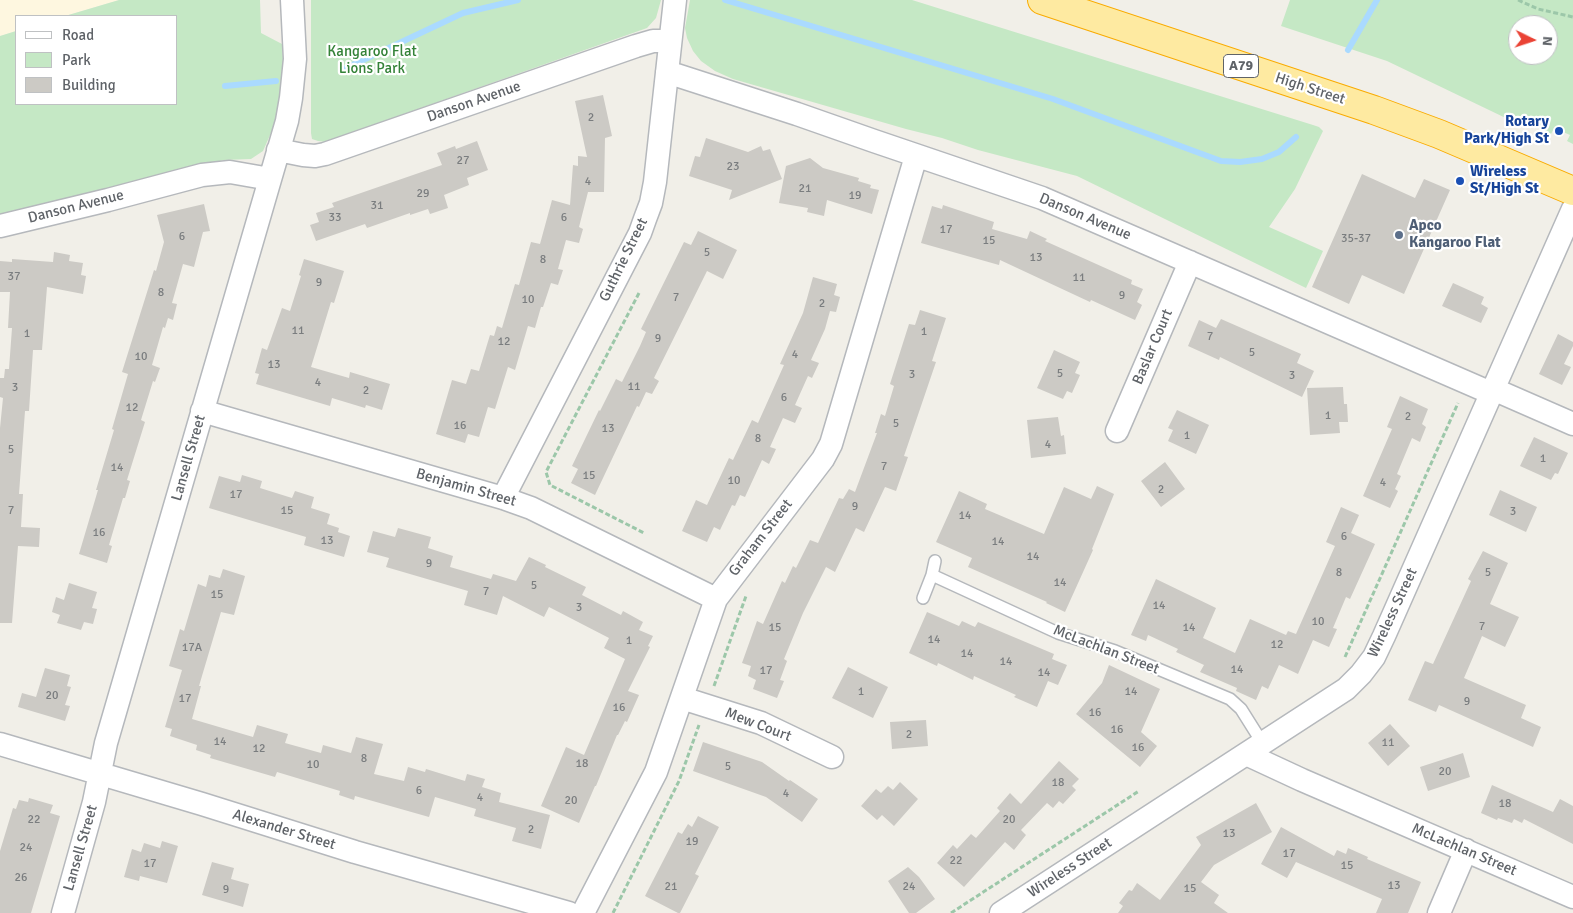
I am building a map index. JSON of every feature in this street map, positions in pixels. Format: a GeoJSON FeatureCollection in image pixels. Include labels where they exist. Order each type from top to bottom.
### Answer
{"type":"FeatureCollection","features":[{"type":"Feature","properties":{"kind":"highway","name":"High Street"},"geometry":{"type":"LineString","coordinates":[[1042,0],[1374,110],[1439,134],[1573,191]]}},
{"type":"Feature","properties":{"kind":"street","name":"Lansell Street"},"geometry":{"type":"LineString","coordinates":[[63,913],[101,775],[106,743],[287,121],[294,80],[295,59],[292,0]]}},
{"type":"Feature","properties":{"kind":"street","name":"Guthrie Street"},"geometry":{"type":"LineString","coordinates":[[503,498],[508,485],[640,233],[651,203],[655,182],[675,0]]}},
{"type":"Feature","properties":{"kind":"street","name":"Danson Avenue"},"geometry":{"type":"LineString","coordinates":[[278,150],[306,155],[324,154],[641,44],[652,41],[670,41]]}},
{"type":"Feature","properties":{"kind":"street","name":"Danson Avenue"},"geometry":{"type":"LineString","coordinates":[[667,72],[797,114],[1042,198],[1573,424]]}},
{"type":"Feature","properties":{"kind":"street","name":"Graham Street"},"geometry":{"type":"LineString","coordinates":[[583,913],[652,780],[716,599],[822,459],[831,444],[916,156]]}},
{"type":"Feature","properties":{"kind":"street","name":"Danson Avenue"},"geometry":{"type":"LineString","coordinates":[[0,226],[202,175],[230,172],[270,179]]}},
{"type":"Feature","properties":{"kind":"street","name":"Wireless Street"},"geometry":{"type":"LineString","coordinates":[[1001,913],[1346,689],[1361,674],[1374,657],[1573,209]]}},
{"type":"Feature","properties":{"kind":"street","name":"Baslar Court"},"geometry":{"type":"LineString","coordinates":[[1117,431],[1190,262]]}},
{"type":"Feature","properties":{"kind":"street","name":"Benjamin Street"},"geometry":{"type":"LineString","coordinates":[[202,411],[532,508],[716,599]]}},
{"type":"Feature","properties":{"kind":"street","name":"Mew Court"},"geometry":{"type":"LineString","coordinates":[[682,698],[760,722],[832,757]]}},
{"type":"Feature","properties":{"kind":"street","name":"Alexander Street"},"geometry":{"type":"LineString","coordinates":[[0,744],[355,852],[570,913]]}},
{"type":"Feature","properties":{"kind":"street","name":"McLachlan Street"},"geometry":{"type":"LineString","coordinates":[[1254,749],[1302,780],[1573,897]]}},
{"type":"Feature","properties":{"kind":"street"},"geometry":{"type":"LineString","coordinates":[[1439,913],[1466,850]]}},
{"type":"Feature","properties":{"kind":"lane"},"geometry":{"type":"LineString","coordinates":[[923,598],[935,561]]}},
{"type":"Feature","properties":{"kind":"lane","name":"McLachlan Street"},"geometry":{"type":"LineString","coordinates":[[932,575],[1058,633],[1115,651],[1230,699],[1241,709],[1254,749]]}},
{"type":"Feature","properties":{"kind":"path"},"geometry":{"type":"LineString","coordinates":[[1518,0],[1538,8],[1573,17]]}},
{"type":"Feature","properties":{"kind":"path"},"geometry":{"type":"LineString","coordinates":[[639,293],[546,472],[550,485],[644,533]]}},
{"type":"Feature","properties":{"kind":"path"},"geometry":{"type":"LineString","coordinates":[[1346,657],[1458,403]]}},
{"type":"Feature","properties":{"kind":"path"},"geometry":{"type":"LineString","coordinates":[[614,913],[679,781],[700,723]]}},
{"type":"Feature","properties":{"kind":"path"},"geometry":{"type":"LineString","coordinates":[[951,913],[1139,791]]}},
{"type":"Feature","properties":{"kind":"shaded area"},"geometry":{"type":"Polygon","coordinates":[[[0,0],[119,0],[68,15],[15,15],[15,31],[0,36],[0,0]]]}},
{"type":"Feature","properties":{"kind":"green space"},"geometry":{"type":"Polygon","coordinates":[[[119,0],[260,0],[261,33],[282,44],[284,75],[274,126],[263,151],[251,159],[224,160],[0,214],[0,36],[15,31],[15,105],[178,105],[178,15],[68,15],[119,0]]]}},
{"type":"Feature","properties":{"kind":"green space","name":"Kangaroo Flat Lions Park"},"geometry":{"type":"Polygon","coordinates":[[[311,0],[661,0],[656,18],[647,28],[325,142],[312,139],[311,133],[311,0]]]}},
{"type":"Feature","properties":{"kind":"green space"},"geometry":{"type":"Polygon","coordinates":[[[690,0],[912,0],[1319,127],[1323,131],[1295,189],[1269,227],[1323,251],[1306,288],[1077,176],[978,150],[942,138],[733,79],[715,71],[701,61],[693,51],[685,28],[690,0]]]}},
{"type":"Feature","properties":{"kind":"green space"},"geometry":{"type":"Polygon","coordinates":[[[1290,0],[1573,0],[1573,144],[1567,141],[1570,135],[1554,128],[1551,134],[1540,128],[1514,122],[1387,61],[1281,26],[1290,0]]]}},
{"type":"Feature","properties":{"kind":"building"},"geometry":{"type":"Polygon","coordinates":[[[603,95],[612,136],[605,138],[604,192],[588,192],[579,227],[583,229],[579,243],[566,240],[558,269],[563,270],[558,285],[551,283],[535,328],[528,326],[515,370],[508,367],[495,409],[488,407],[479,437],[468,434],[465,443],[436,434],[452,380],[466,384],[471,369],[479,371],[490,335],[494,336],[497,326],[502,328],[515,284],[519,285],[531,242],[540,244],[552,200],[570,205],[573,165],[578,166],[578,156],[587,157],[575,101],[603,95]]]}},
{"type":"Feature","properties":{"kind":"building"},"geometry":{"type":"Polygon","coordinates":[[[706,138],[748,152],[761,146],[763,151],[770,149],[782,179],[729,200],[732,190],[689,176],[695,156],[700,157],[706,138]]]}},
{"type":"Feature","properties":{"kind":"building"},"geometry":{"type":"Polygon","coordinates":[[[477,141],[488,170],[467,178],[469,185],[444,195],[448,208],[430,214],[428,209],[410,215],[410,213],[367,228],[365,224],[316,241],[310,225],[319,222],[316,213],[334,207],[332,203],[442,165],[437,153],[455,146],[456,149],[477,141]]]}},
{"type":"Feature","properties":{"kind":"building"},"geometry":{"type":"Polygon","coordinates":[[[810,158],[823,168],[859,178],[858,181],[871,185],[870,188],[879,190],[872,214],[827,200],[824,216],[807,212],[808,208],[779,203],[786,166],[810,158]]]}},
{"type":"Feature","properties":{"kind":"building"},"geometry":{"type":"Polygon","coordinates":[[[1362,174],[1415,198],[1424,179],[1450,190],[1404,294],[1362,275],[1349,304],[1312,287],[1362,174]]]}},
{"type":"Feature","properties":{"kind":"building"},"geometry":{"type":"Polygon","coordinates":[[[204,204],[210,231],[203,232],[194,267],[183,264],[172,303],[177,304],[173,320],[168,318],[165,328],[163,327],[152,365],[160,368],[155,382],[153,381],[141,420],[145,422],[127,480],[130,481],[109,545],[112,546],[107,563],[79,554],[98,490],[96,490],[128,374],[122,372],[164,242],[157,215],[204,204]]]}},
{"type":"Feature","properties":{"kind":"building"},"geometry":{"type":"Polygon","coordinates":[[[943,205],[994,222],[992,229],[1027,239],[1030,231],[1047,239],[1045,241],[1132,280],[1131,284],[1143,289],[1137,302],[1142,305],[1135,320],[1091,300],[1090,302],[1000,260],[999,265],[921,243],[932,206],[942,209],[943,205]]]}},
{"type":"Feature","properties":{"kind":"building"},"geometry":{"type":"Polygon","coordinates":[[[698,231],[737,250],[723,279],[707,271],[654,378],[659,381],[652,394],[646,392],[639,407],[637,406],[595,495],[571,483],[578,469],[572,466],[616,379],[622,382],[640,346],[646,332],[641,329],[684,242],[691,245],[698,231]]]}},
{"type":"Feature","properties":{"kind":"building"},"geometry":{"type":"Polygon","coordinates":[[[54,252],[70,255],[69,261],[83,263],[81,275],[86,276],[83,294],[47,287],[42,350],[33,350],[29,411],[25,411],[19,494],[23,494],[21,527],[40,528],[39,547],[18,546],[12,623],[0,623],[0,428],[3,398],[0,397],[0,378],[4,378],[5,369],[9,369],[12,328],[8,328],[10,292],[0,292],[0,261],[12,262],[12,259],[53,262],[54,252]]]}},
{"type":"Feature","properties":{"kind":"building"},"geometry":{"type":"Polygon","coordinates":[[[304,259],[344,271],[334,303],[331,302],[311,367],[349,378],[350,372],[390,384],[382,410],[366,405],[365,408],[332,398],[330,406],[256,384],[259,374],[255,373],[262,348],[267,350],[282,308],[290,311],[301,276],[299,275],[304,259]]]}},
{"type":"Feature","properties":{"kind":"building"},"geometry":{"type":"Polygon","coordinates":[[[813,277],[837,284],[834,295],[840,297],[836,312],[830,311],[825,329],[811,360],[819,363],[812,378],[808,376],[795,405],[802,408],[795,423],[783,418],[770,447],[776,449],[769,464],[762,460],[745,497],[740,495],[735,506],[732,505],[720,530],[714,527],[707,542],[682,531],[696,500],[707,505],[729,458],[733,460],[752,420],[758,423],[784,365],[780,364],[803,313],[813,277]]]}},
{"type":"Feature","properties":{"kind":"building"},"geometry":{"type":"Polygon","coordinates":[[[1453,283],[1484,297],[1481,304],[1488,308],[1481,323],[1442,306],[1453,283]]]}},
{"type":"Feature","properties":{"kind":"building"},"geometry":{"type":"Polygon","coordinates":[[[920,310],[946,318],[932,361],[936,362],[904,456],[908,457],[896,491],[885,487],[864,532],[856,528],[835,572],[826,567],[803,613],[784,659],[787,661],[780,680],[784,681],[777,698],[753,689],[756,680],[748,676],[751,666],[742,663],[757,621],[763,624],[782,581],[785,583],[793,566],[796,568],[810,540],[818,543],[839,498],[843,499],[849,489],[855,492],[877,433],[875,433],[881,414],[885,416],[894,386],[890,384],[909,324],[915,325],[920,310]]]}},
{"type":"Feature","properties":{"kind":"building"},"geometry":{"type":"Polygon","coordinates":[[[1221,319],[1301,354],[1297,363],[1314,371],[1302,397],[1220,357],[1219,360],[1188,346],[1199,320],[1216,328],[1221,319]]]}},
{"type":"Feature","properties":{"kind":"building"},"geometry":{"type":"Polygon","coordinates":[[[1558,334],[1573,342],[1573,346],[1564,364],[1571,367],[1562,385],[1539,374],[1558,334]]]}},
{"type":"Feature","properties":{"kind":"building"},"geometry":{"type":"Polygon","coordinates":[[[1054,350],[1080,362],[1075,373],[1080,375],[1072,393],[1067,391],[1063,399],[1037,388],[1054,350]]]}},
{"type":"Feature","properties":{"kind":"building"},"geometry":{"type":"Polygon","coordinates":[[[1343,387],[1344,404],[1347,404],[1348,422],[1339,422],[1340,433],[1310,435],[1307,388],[1343,387]]]}},
{"type":"Feature","properties":{"kind":"building"},"geometry":{"type":"Polygon","coordinates":[[[1400,396],[1428,409],[1422,424],[1426,427],[1420,442],[1412,438],[1397,474],[1401,476],[1395,489],[1398,491],[1390,508],[1363,496],[1392,429],[1387,427],[1400,396]]]}},
{"type":"Feature","properties":{"kind":"building"},"geometry":{"type":"Polygon","coordinates":[[[1177,410],[1209,425],[1196,454],[1168,441],[1173,430],[1168,428],[1177,410]]]}},
{"type":"Feature","properties":{"kind":"building"},"geometry":{"type":"Polygon","coordinates":[[[1058,417],[1061,436],[1064,435],[1066,454],[1031,458],[1027,420],[1058,417]]]}},
{"type":"Feature","properties":{"kind":"building"},"geometry":{"type":"Polygon","coordinates":[[[1534,437],[1568,453],[1558,474],[1555,473],[1551,480],[1520,466],[1534,437]]]}},
{"type":"Feature","properties":{"kind":"building"},"geometry":{"type":"Polygon","coordinates":[[[1165,462],[1185,489],[1161,507],[1141,481],[1165,462]]]}},
{"type":"Feature","properties":{"kind":"building"},"geometry":{"type":"Polygon","coordinates":[[[242,475],[262,481],[260,488],[292,498],[295,491],[314,497],[311,508],[330,514],[327,524],[339,528],[338,532],[350,536],[344,557],[304,545],[306,537],[209,508],[219,476],[240,482],[242,475]]]}},
{"type":"Feature","properties":{"kind":"building"},"geometry":{"type":"Polygon","coordinates":[[[1097,486],[1114,494],[1093,550],[1065,612],[968,567],[972,558],[936,542],[959,491],[987,504],[985,509],[1044,534],[1064,487],[1091,499],[1097,486]]]}},
{"type":"Feature","properties":{"kind":"building"},"geometry":{"type":"Polygon","coordinates":[[[1500,490],[1537,507],[1526,532],[1489,515],[1500,490]]]}},
{"type":"Feature","properties":{"kind":"building"},"geometry":{"type":"Polygon","coordinates":[[[1341,507],[1359,515],[1351,533],[1375,544],[1350,599],[1346,597],[1333,628],[1337,629],[1329,647],[1313,640],[1298,674],[1279,665],[1268,689],[1262,686],[1256,700],[1236,691],[1237,688],[1200,672],[1204,665],[1176,652],[1178,649],[1148,635],[1146,641],[1131,635],[1156,579],[1216,608],[1203,638],[1235,653],[1250,619],[1286,635],[1288,631],[1296,634],[1335,546],[1326,542],[1341,507]]]}},
{"type":"Feature","properties":{"kind":"building"},"geometry":{"type":"Polygon","coordinates":[[[398,528],[431,537],[428,548],[453,556],[450,567],[491,579],[493,574],[516,581],[529,557],[586,587],[582,595],[621,615],[623,611],[643,622],[639,630],[653,636],[648,646],[650,647],[628,691],[639,695],[627,722],[625,721],[617,735],[579,823],[541,806],[566,747],[584,755],[625,659],[604,648],[609,638],[549,607],[544,617],[503,596],[497,615],[464,605],[468,591],[386,567],[389,558],[367,552],[373,531],[395,537],[398,528]]]}},
{"type":"Feature","properties":{"kind":"building"},"geometry":{"type":"Polygon","coordinates":[[[1483,551],[1508,563],[1490,604],[1519,617],[1505,647],[1482,636],[1464,678],[1526,705],[1521,718],[1541,727],[1533,747],[1439,705],[1436,712],[1408,700],[1425,661],[1433,664],[1471,581],[1468,579],[1483,551]]]}},
{"type":"Feature","properties":{"kind":"building"},"geometry":{"type":"Polygon","coordinates":[[[223,569],[245,576],[234,615],[221,612],[199,686],[201,686],[192,719],[253,737],[257,725],[288,734],[285,743],[321,753],[323,745],[351,753],[356,737],[383,744],[374,774],[404,781],[408,767],[425,772],[426,769],[465,781],[467,774],[485,779],[482,787],[501,793],[499,802],[550,815],[541,849],[512,841],[516,828],[474,816],[476,809],[435,797],[429,817],[355,796],[354,800],[339,795],[340,791],[277,772],[275,777],[210,758],[211,755],[196,750],[197,745],[170,736],[172,729],[165,727],[182,670],[169,666],[180,629],[184,631],[198,584],[206,587],[209,575],[220,578],[223,569]]]}},
{"type":"Feature","properties":{"kind":"building"},"geometry":{"type":"Polygon","coordinates":[[[69,583],[97,592],[92,608],[97,609],[93,624],[84,622],[81,630],[57,623],[60,615],[52,612],[56,597],[64,600],[69,583]]]}},
{"type":"Feature","properties":{"kind":"building"},"geometry":{"type":"Polygon","coordinates":[[[927,612],[959,626],[962,621],[975,627],[978,622],[1054,654],[1052,659],[1067,665],[1058,685],[1048,681],[1037,707],[974,676],[973,680],[938,663],[937,666],[909,653],[927,612]]]}},
{"type":"Feature","properties":{"kind":"building"},"geometry":{"type":"Polygon","coordinates":[[[1109,665],[1160,689],[1141,732],[1157,746],[1140,767],[1076,714],[1102,683],[1109,665]]]}},
{"type":"Feature","properties":{"kind":"building"},"geometry":{"type":"Polygon","coordinates":[[[848,667],[888,687],[873,718],[832,698],[848,667]]]}},
{"type":"Feature","properties":{"kind":"building"},"geometry":{"type":"Polygon","coordinates":[[[45,668],[70,675],[67,686],[71,687],[65,705],[70,706],[65,721],[18,707],[22,693],[36,697],[45,668]]]}},
{"type":"Feature","properties":{"kind":"building"},"geometry":{"type":"Polygon","coordinates":[[[926,720],[928,746],[892,749],[890,722],[926,720]]]}},
{"type":"Feature","properties":{"kind":"building"},"geometry":{"type":"Polygon","coordinates":[[[1390,724],[1410,746],[1388,766],[1368,743],[1390,724]]]}},
{"type":"Feature","properties":{"kind":"building"},"geometry":{"type":"Polygon","coordinates":[[[703,742],[762,762],[818,799],[802,822],[766,797],[693,771],[703,742]]]}},
{"type":"Feature","properties":{"kind":"building"},"geometry":{"type":"Polygon","coordinates":[[[1463,753],[1470,777],[1428,791],[1420,767],[1463,753]]]}},
{"type":"Feature","properties":{"kind":"building"},"geometry":{"type":"Polygon","coordinates":[[[1059,761],[1079,779],[1072,786],[1076,790],[1063,804],[1059,801],[1053,808],[1047,803],[1021,830],[1026,835],[1014,850],[1005,842],[964,887],[937,863],[953,845],[957,849],[971,834],[976,838],[1000,811],[997,808],[1010,793],[1021,804],[1059,761]]]}},
{"type":"Feature","properties":{"kind":"building"},"geometry":{"type":"Polygon","coordinates":[[[900,782],[918,799],[894,826],[882,815],[877,820],[861,806],[876,789],[881,793],[888,786],[893,790],[900,782]]]}},
{"type":"Feature","properties":{"kind":"building"},"geometry":{"type":"Polygon","coordinates":[[[1492,785],[1553,812],[1560,799],[1573,806],[1573,844],[1524,819],[1522,823],[1514,819],[1512,823],[1498,818],[1497,820],[1481,813],[1492,785]]]}},
{"type":"Feature","properties":{"kind":"building"},"geometry":{"type":"Polygon","coordinates":[[[29,798],[53,805],[50,813],[60,816],[31,913],[0,913],[0,851],[13,808],[16,809],[19,800],[28,802],[29,798]]]}},
{"type":"Feature","properties":{"kind":"building"},"geometry":{"type":"Polygon","coordinates":[[[1256,803],[1272,832],[1214,865],[1201,882],[1219,895],[1214,903],[1228,913],[1118,913],[1123,906],[1119,903],[1129,890],[1132,891],[1137,883],[1160,900],[1201,845],[1196,837],[1256,803]]]}},
{"type":"Feature","properties":{"kind":"building"},"geometry":{"type":"Polygon","coordinates":[[[698,816],[719,827],[695,874],[699,876],[680,913],[678,913],[645,896],[678,832],[682,834],[688,824],[692,827],[698,816]]]}},
{"type":"Feature","properties":{"kind":"building"},"geometry":{"type":"Polygon","coordinates":[[[1281,827],[1334,856],[1337,850],[1346,854],[1348,848],[1368,857],[1367,859],[1421,882],[1408,913],[1376,913],[1382,899],[1296,862],[1287,878],[1261,864],[1281,827]]]}},
{"type":"Feature","properties":{"kind":"building"},"geometry":{"type":"Polygon","coordinates":[[[162,841],[178,846],[167,883],[140,876],[139,881],[124,877],[132,849],[141,852],[144,843],[160,848],[162,841]]]}},
{"type":"Feature","properties":{"kind":"building"},"geometry":{"type":"Polygon","coordinates":[[[212,862],[234,868],[231,879],[249,884],[243,907],[202,895],[212,862]]]}},
{"type":"Feature","properties":{"kind":"building"},"geometry":{"type":"Polygon","coordinates":[[[908,867],[919,877],[935,899],[916,913],[909,913],[888,881],[908,867]]]}},
{"type":"Feature","properties":{"kind":"waterway"},"geometry":{"type":"LineString","coordinates":[[342,70],[463,13],[518,0]]}},
{"type":"Feature","properties":{"kind":"waterway"},"geometry":{"type":"LineString","coordinates":[[725,0],[1053,99],[1221,161],[1240,162],[1262,159],[1279,152],[1296,137]]}},
{"type":"Feature","properties":{"kind":"waterway"},"geometry":{"type":"LineString","coordinates":[[1348,50],[1377,0]]}},
{"type":"Feature","properties":{"kind":"waterway"},"geometry":{"type":"LineString","coordinates":[[225,86],[276,81]]}},
{"type":"Feature","properties":{"kind":"place","name":"Rotary Park/High St"},"geometry":{"type":"Point","coordinates":[1559,131]}},
{"type":"Feature","properties":{"kind":"place","name":"Wireless St/High St"},"geometry":{"type":"Point","coordinates":[1460,181]}},
{"type":"Feature","properties":{"kind":"place","name":"Apco Kangaroo Flat"},"geometry":{"type":"Point","coordinates":[1399,235]}}]}
